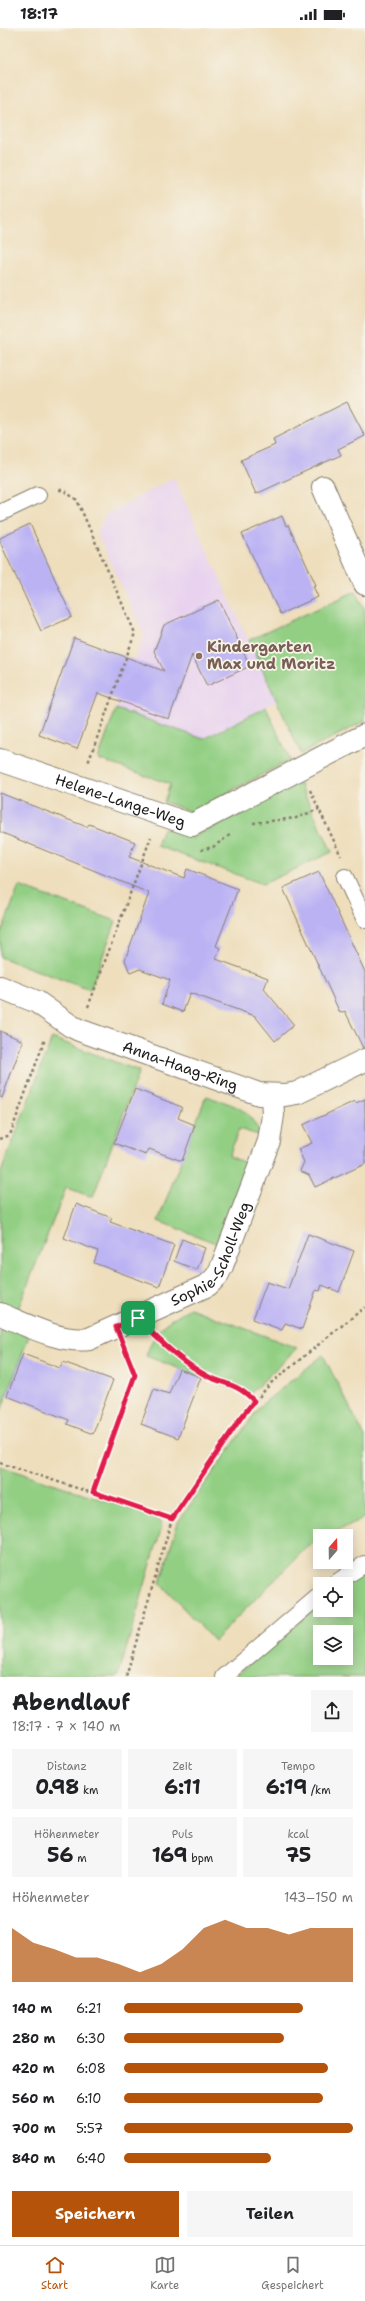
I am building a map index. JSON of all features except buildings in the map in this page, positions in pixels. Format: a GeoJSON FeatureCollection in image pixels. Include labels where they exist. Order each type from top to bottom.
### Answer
{"type":"FeatureCollection","features":[{"type":"Feature","properties":{"kind":"street"},"geometry":{"type":"LineString","coordinates":[[323,487],[365,584]]}},
{"type":"Feature","properties":{"kind":"street","name":"Helene-Lange-Weg"},"geometry":{"type":"LineString","coordinates":[[0,760],[192,825],[365,735]]}},
{"type":"Feature","properties":{"kind":"street","name":"Anna-Haag-Ring"},"geometry":{"type":"LineString","coordinates":[[0,987],[37,1002],[79,1030],[248,1092],[272,1096],[297,1093],[365,1060]]}},
{"type":"Feature","properties":{"kind":"street","name":"Sophie-Scholl-Weg"},"geometry":{"type":"LineString","coordinates":[[0,1314],[68,1339],[89,1339],[199,1291],[217,1276],[269,1141],[273,1114],[272,1096]]}},
{"type":"Feature","properties":{"kind":"lane"},"geometry":{"type":"LineString","coordinates":[[0,513],[38,496]]}},
{"type":"Feature","properties":{"kind":"lane"},"geometry":{"type":"LineString","coordinates":[[345,877],[365,920]]}},
{"type":"Feature","properties":{"kind":"lane"},"geometry":{"type":"LineString","coordinates":[[345,1577],[365,1564]]}},
{"type":"Feature","properties":{"kind":"lane"},"geometry":{"type":"LineString","coordinates":[[224,1677],[313,1601]]}},
{"type":"Feature","properties":{"kind":"path"},"geometry":{"type":"LineString","coordinates":[[38,496],[51,490],[63,490],[77,500],[135,633],[80,786]]}},
{"type":"Feature","properties":{"kind":"path"},"geometry":{"type":"LineString","coordinates":[[300,769],[347,871],[345,877]]}},
{"type":"Feature","properties":{"kind":"path"},"geometry":{"type":"LineString","coordinates":[[79,1030],[159,814]]}},
{"type":"Feature","properties":{"kind":"path"},"geometry":{"type":"LineString","coordinates":[[0,1139],[10,1135],[54,1013]]}},
{"type":"Feature","properties":{"kind":"path"},"geometry":{"type":"LineString","coordinates":[[126,1677],[172,1519],[240,1419],[254,1401],[271,1383],[365,1307]]}},
{"type":"Feature","properties":{"kind":"path"},"geometry":{"type":"LineString","coordinates":[[138,1318],[154,1335],[188,1363],[209,1376],[242,1389],[254,1401]]}},
{"type":"Feature","properties":{"kind":"path"},"geometry":{"type":"LineString","coordinates":[[93,1492],[135,1375],[116,1327]]}},
{"type":"Feature","properties":{"kind":"path"},"geometry":{"type":"LineString","coordinates":[[0,1463],[93,1492],[172,1519]]}},
{"type":"Feature","properties":{"kind":"shaded area"},"geometry":{"type":"Polygon","coordinates":[[[174,478],[276,701],[204,739],[116,709],[144,635],[97,533],[106,514],[174,478]]]}},
{"type":"Feature","properties":{"kind":"green space"},"geometry":{"type":"Polygon","coordinates":[[[356,591],[365,610],[365,721],[301,754],[249,640],[356,591]]]}},
{"type":"Feature","properties":{"kind":"green space"},"geometry":{"type":"Polygon","coordinates":[[[266,707],[290,760],[191,812],[164,802],[170,784],[98,759],[116,709],[204,739],[266,707]]]}},
{"type":"Feature","properties":{"kind":"green space"},"geometry":{"type":"Polygon","coordinates":[[[299,782],[332,852],[263,884],[157,846],[163,828],[192,838],[299,782]]]}},
{"type":"Feature","properties":{"kind":"green space"},"geometry":{"type":"Polygon","coordinates":[[[19,886],[116,921],[90,990],[0,957],[0,936],[19,886]]]}},
{"type":"Feature","properties":{"kind":"green space"},"geometry":{"type":"Polygon","coordinates":[[[52,1038],[139,1071],[93,1197],[66,1188],[18,1309],[0,1302],[0,1175],[52,1038]]]}},
{"type":"Feature","properties":{"kind":"green space"},"geometry":{"type":"Polygon","coordinates":[[[206,1096],[231,1104],[244,1111],[259,1132],[258,1135],[239,1129],[229,1156],[248,1164],[218,1244],[158,1221],[206,1096]]]}},
{"type":"Feature","properties":{"kind":"green space"},"geometry":{"type":"Polygon","coordinates":[[[190,1308],[297,1348],[249,1395],[146,1356],[154,1338],[162,1327],[167,1322],[190,1308]]]}},
{"type":"Feature","properties":{"kind":"green space"},"geometry":{"type":"Polygon","coordinates":[[[0,1325],[29,1336],[0,1414],[0,1325]]]}},
{"type":"Feature","properties":{"kind":"green space"},"geometry":{"type":"Polygon","coordinates":[[[323,1355],[365,1437],[365,1517],[342,1529],[313,1529],[313,1544],[308,1546],[214,1641],[160,1583],[178,1522],[260,1406],[323,1355]]]}},
{"type":"Feature","properties":{"kind":"green space"},"geometry":{"type":"Polygon","coordinates":[[[0,1466],[156,1517],[162,1526],[118,1677],[0,1677],[0,1466]]]}},
{"type":"Feature","properties":{"kind":"green space"},"geometry":{"type":"Polygon","coordinates":[[[365,1572],[365,1677],[234,1677],[313,1610],[313,1617],[353,1617],[353,1580],[365,1572]]]}},
{"type":"Feature","properties":{"kind":"place","name":"Kindergarten Max und Moritz"},"geometry":{"type":"Point","coordinates":[199,656]}},
{"type":"Feature","properties":{"kind":"route"},"geometry":{"type":"LineString","coordinates":[[138,1318],[154,1335],[188,1363],[209,1376],[242,1389],[254,1401],[240,1419],[172,1519],[93,1492],[135,1375],[116,1327],[138,1318]]}}]}
